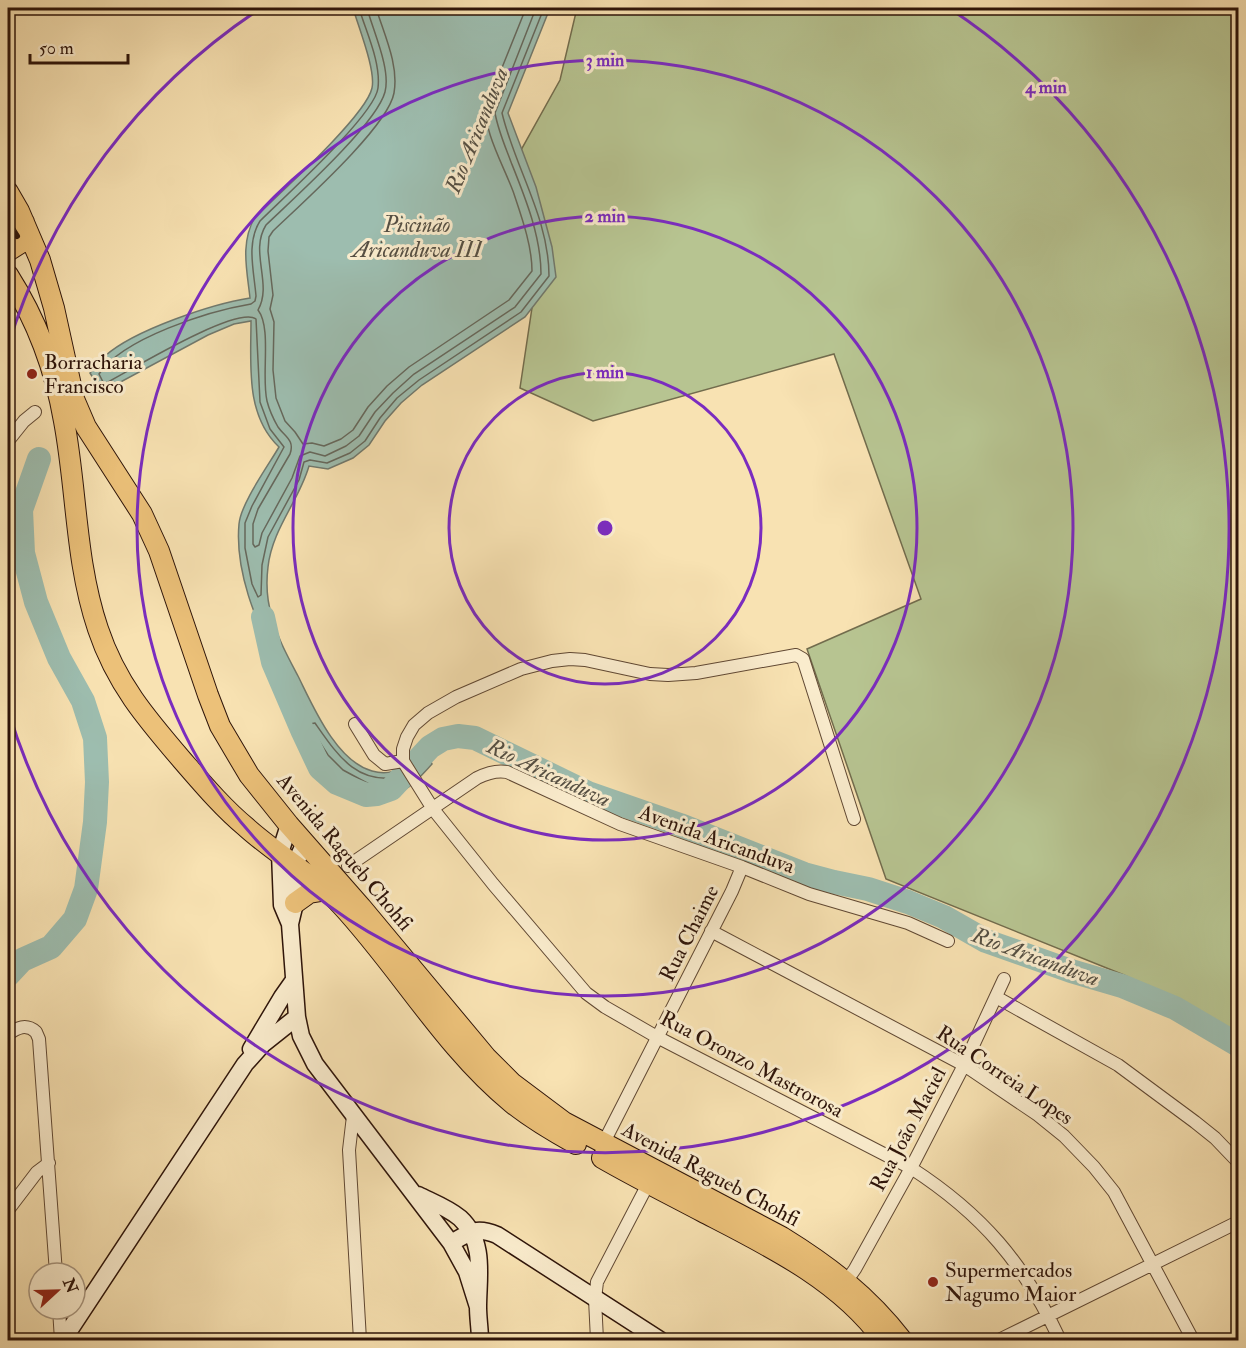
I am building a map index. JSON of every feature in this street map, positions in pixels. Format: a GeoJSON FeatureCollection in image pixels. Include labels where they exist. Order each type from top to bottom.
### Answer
{"type":"FeatureCollection","features":[{"type":"Feature","properties":{"kind":"main road","name":"Avenida Ragueb Chohfi"},"geometry":{"type":"LineString","coordinates":[[8,194],[24,222],[40,260],[54,308],[74,399],[86,427],[142,514],[220,726],[249,775],[289,825],[362,907],[486,1058],[529,1097],[564,1122],[603,1144],[782,1237],[842,1287],[884,1317],[902,1341]]}},
{"type":"Feature","properties":{"kind":"main road"},"geometry":{"type":"LineString","coordinates":[[8,251],[22,240],[24,222]]}},
{"type":"Feature","properties":{"kind":"main road","name":"Avenida Ragueb Chohfi"},"geometry":{"type":"LineString","coordinates":[[11,284],[33,319],[54,378],[64,421],[79,548],[97,626],[115,671],[142,714],[198,778],[246,827],[327,890],[445,1033],[483,1076],[513,1103],[560,1136],[842,1287],[883,1341]]}},
{"type":"Feature","properties":{"kind":"main road"},"geometry":{"type":"LineString","coordinates":[[295,903],[309,893],[327,890]]}},
{"type":"Feature","properties":{"kind":"street"},"geometry":{"type":"LineString","coordinates":[[8,441],[24,421],[35,412]]}},
{"type":"Feature","properties":{"kind":"street"},"geometry":{"type":"LineString","coordinates":[[355,724],[374,755],[385,764],[405,766],[403,749],[408,737],[414,725],[428,713],[521,669],[570,659],[650,674],[668,675],[696,673],[796,655],[803,659],[854,819]]}},
{"type":"Feature","properties":{"kind":"street","name":"Rua Oronzo Mastrorosa"},"geometry":{"type":"LineString","coordinates":[[405,766],[433,808],[500,893],[586,993],[605,1007],[657,1037],[910,1168],[951,1196],[994,1235],[1020,1268],[1049,1315],[1060,1341]]}},
{"type":"Feature","properties":{"kind":"street","name":"Avenida Aricanduva"},"geometry":{"type":"LineString","coordinates":[[433,808],[477,778],[492,772],[507,772],[620,824],[742,867],[809,894],[908,923],[948,941]]}},
{"type":"Feature","properties":{"kind":"street"},"geometry":{"type":"LineString","coordinates":[[348,866],[433,808]]}},
{"type":"Feature","properties":{"kind":"street"},"geometry":{"type":"LineString","coordinates":[[289,825],[288,858],[282,905],[290,924]]}},
{"type":"Feature","properties":{"kind":"street"},"geometry":{"type":"LineString","coordinates":[[288,858],[305,843]]}},
{"type":"Feature","properties":{"kind":"street"},"geometry":{"type":"LineString","coordinates":[[288,858],[295,903],[290,924],[297,1017],[307,1049],[315,1064],[353,1116],[451,1243],[467,1272],[478,1307]]}},
{"type":"Feature","properties":{"kind":"street","name":"Rua Chaime"},"geometry":{"type":"LineString","coordinates":[[603,1144],[732,891],[742,867]]}},
{"type":"Feature","properties":{"kind":"street","name":"Rua Correia Lopes"},"geometry":{"type":"LineString","coordinates":[[711,931],[964,1065],[1038,1115],[1064,1136],[1114,1192],[1193,1341]]}},
{"type":"Feature","properties":{"kind":"street","name":"Rua João Maciel"},"geometry":{"type":"LineString","coordinates":[[842,1287],[910,1168],[964,1065],[1004,979]]}},
{"type":"Feature","properties":{"kind":"street"},"geometry":{"type":"LineString","coordinates":[[245,1064],[258,1036],[294,980]]}},
{"type":"Feature","properties":{"kind":"street"},"geometry":{"type":"LineString","coordinates":[[996,997],[1118,1065],[1215,1138],[1239,1162]]}},
{"type":"Feature","properties":{"kind":"street"},"geometry":{"type":"LineString","coordinates":[[62,1341],[245,1064],[263,1044],[297,1017]]}},
{"type":"Feature","properties":{"kind":"street"},"geometry":{"type":"LineString","coordinates":[[10,1032],[26,1027],[33,1029],[39,1039],[55,1261]]}},
{"type":"Feature","properties":{"kind":"street"},"geometry":{"type":"LineString","coordinates":[[353,1116],[349,1150],[360,1341]]}},
{"type":"Feature","properties":{"kind":"street"},"geometry":{"type":"LineString","coordinates":[[8,1210],[37,1172],[49,1163]]}},
{"type":"Feature","properties":{"kind":"street"},"geometry":{"type":"LineString","coordinates":[[597,1341],[595,1299],[597,1282],[648,1184]]}},
{"type":"Feature","properties":{"kind":"street"},"geometry":{"type":"LineString","coordinates":[[415,1194],[452,1212],[470,1232],[477,1246],[480,1341]]}},
{"type":"Feature","properties":{"kind":"street"},"geometry":{"type":"LineString","coordinates":[[999,1341],[1239,1222]]}},
{"type":"Feature","properties":{"kind":"street"},"geometry":{"type":"LineString","coordinates":[[451,1243],[470,1232],[483,1230],[497,1235],[660,1341]]}},
{"type":"Feature","properties":{"kind":"street"},"geometry":{"type":"LineString","coordinates":[[60,1321],[62,1341]]}},
{"type":"Feature","properties":{"kind":"green space"},"geometry":{"type":"Polygon","coordinates":[[[577,8],[1238,8],[1238,1034],[1124,975],[886,879],[807,649],[921,599],[834,354],[593,421],[520,388],[533,301],[477,229],[560,80],[577,8]]]}},
{"type":"Feature","properties":{"kind":"water","name":"Piscinão Aricanduva III"},"geometry":{"type":"Polygon","coordinates":[[[353,8],[550,8],[508,113],[536,187],[552,247],[556,277],[525,317],[422,385],[401,403],[385,421],[369,445],[353,458],[328,469],[309,466],[270,553],[267,592],[274,624],[283,647],[327,731],[347,756],[372,771],[387,773],[401,769],[425,751],[432,764],[417,780],[399,793],[392,795],[376,794],[359,787],[341,776],[322,758],[301,720],[267,643],[245,584],[239,544],[241,515],[250,495],[279,447],[260,420],[255,404],[251,371],[251,321],[234,324],[208,335],[102,392],[90,373],[105,356],[118,346],[154,328],[195,312],[250,298],[246,247],[250,227],[255,217],[339,135],[355,117],[372,88],[373,80],[369,60],[353,8]]]}},
{"type":"Feature","properties":{"kind":"waterway"},"geometry":{"type":"LineString","coordinates":[[8,975],[22,960],[51,947],[75,919],[86,889],[95,822],[97,782],[95,738],[83,701],[59,658],[36,602],[23,553],[21,510],[39,459]]}},
{"type":"Feature","properties":{"kind":"waterway","name":"Rio Aricanduva"},"geometry":{"type":"LineString","coordinates":[[263,617],[273,662],[303,732],[320,768],[337,783],[366,795],[377,794],[391,789],[430,747],[443,739],[458,736],[475,738],[588,793],[680,825],[804,874],[868,889],[908,902],[944,917],[986,941],[1122,986],[1175,1008],[1238,1045]]}},
{"type":"Feature","properties":{"kind":"railway"},"geometry":{"type":"LineString","coordinates":[[8,222],[17,236]]}},
{"type":"Feature","properties":{"kind":"place","name":"Borracharia Francisco"},"geometry":{"type":"Point","coordinates":[32,374]}},
{"type":"Feature","properties":{"kind":"place","name":"Supermercados Nagumo Maior"},"geometry":{"type":"Point","coordinates":[933,1282]}}]}
